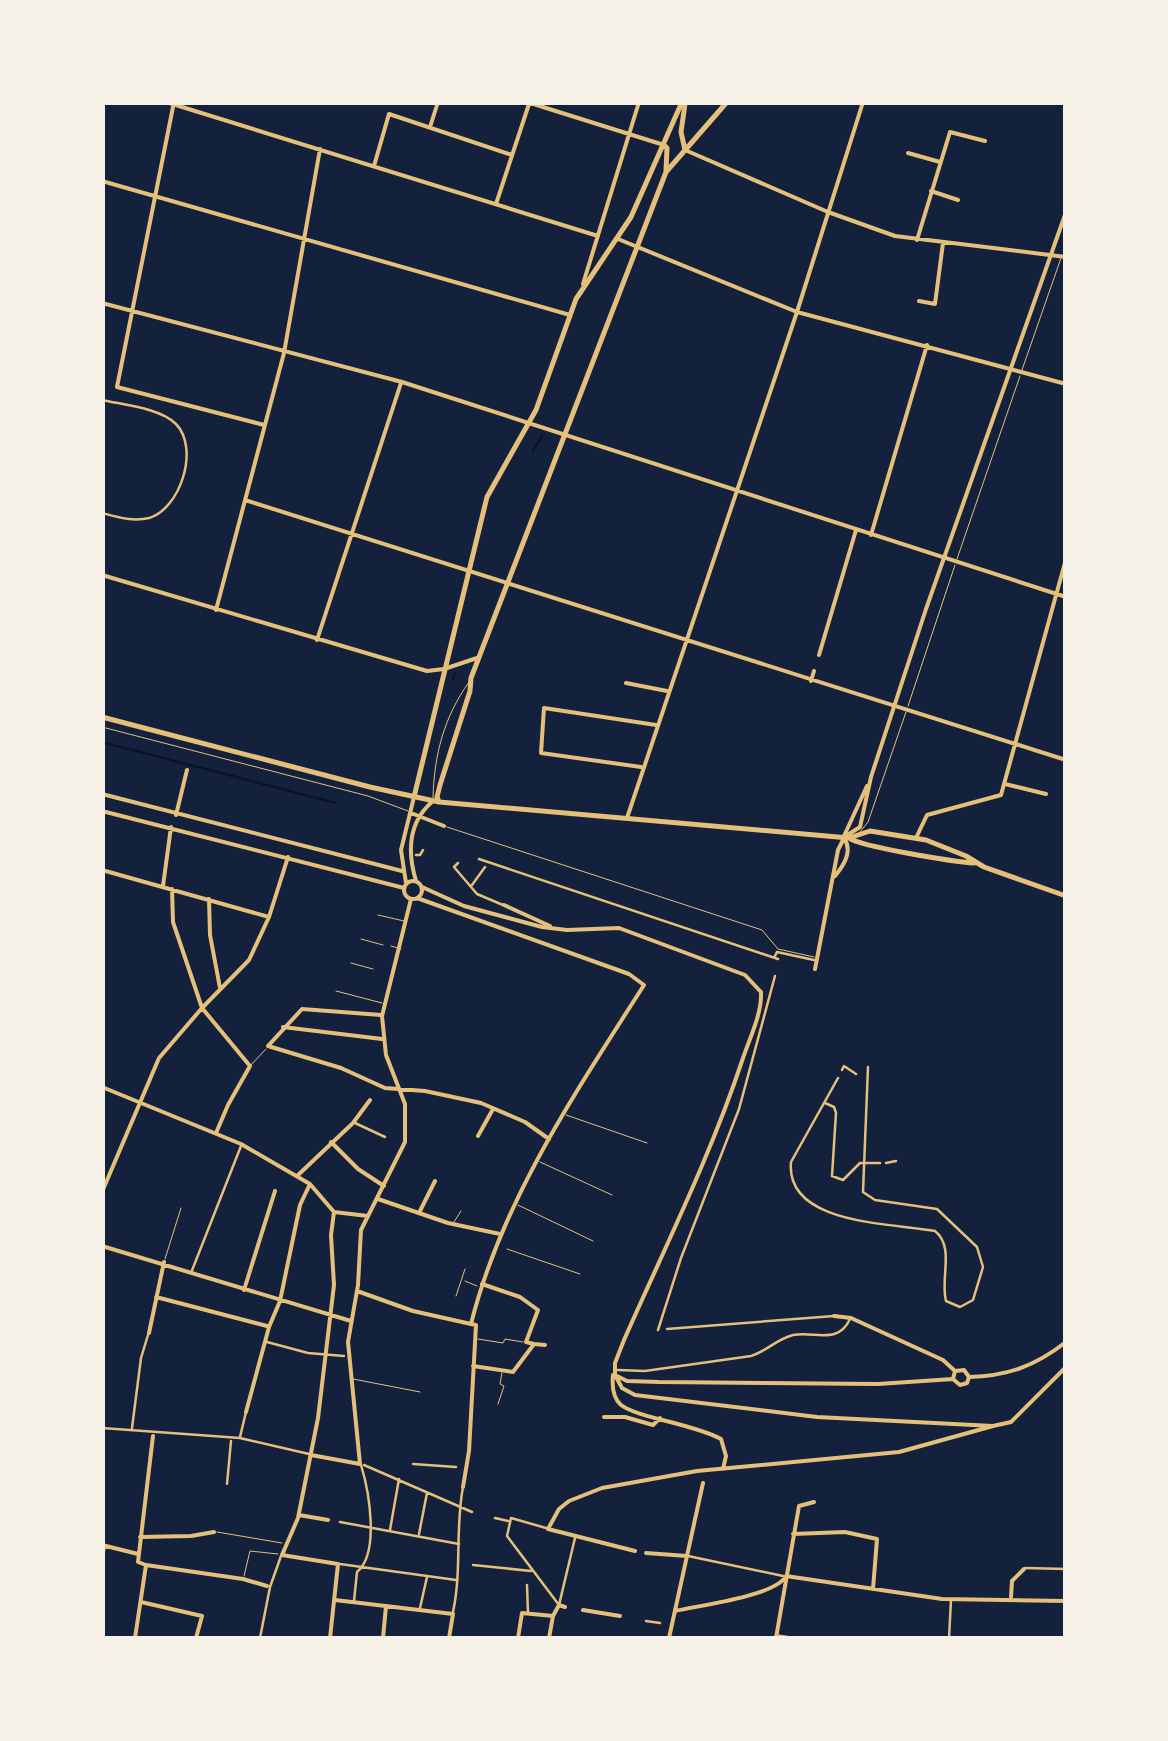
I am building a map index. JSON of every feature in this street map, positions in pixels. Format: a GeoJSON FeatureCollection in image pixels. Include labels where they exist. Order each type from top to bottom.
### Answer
{"type":"FeatureCollection","features":[{"type":"Feature","properties":{"kind":"main road"},"geometry":{"type":"LineString","coordinates":[[414,798],[487,497],[530,423],[582,287],[618,239],[684,102]]}},
{"type":"Feature","properties":{"kind":"main road"},"geometry":{"type":"LineString","coordinates":[[684,102],[680,132],[684,150]]}},
{"type":"Feature","properties":{"kind":"main road"},"geometry":{"type":"LineString","coordinates":[[666,172],[727,102]]}},
{"type":"Feature","properties":{"kind":"main road"},"geometry":{"type":"LineString","coordinates":[[436,802],[480,656],[666,172],[668,148],[664,145]]}},
{"type":"Feature","properties":{"kind":"main road"},"geometry":{"type":"LineString","coordinates":[[102,717],[414,798],[847,838],[857,844],[974,863],[1066,896]]}},
{"type":"Feature","properties":{"kind":"main road"},"geometry":{"type":"LineString","coordinates":[[847,838],[876,832],[916,838],[966,856],[974,863]]}},
{"type":"Feature","properties":{"kind":"street"},"geometry":{"type":"LineString","coordinates":[[166,102],[598,236]]}},
{"type":"Feature","properties":{"kind":"street"},"geometry":{"type":"LineString","coordinates":[[430,128],[438,102]]}},
{"type":"Feature","properties":{"kind":"street"},"geometry":{"type":"LineString","coordinates":[[582,287],[640,102]]}},
{"type":"Feature","properties":{"kind":"street"},"geometry":{"type":"LineString","coordinates":[[627,818],[797,312],[863,102]]}},
{"type":"Feature","properties":{"kind":"street"},"geometry":{"type":"LineString","coordinates":[[496,204],[529,103],[664,145]]}},
{"type":"Feature","properties":{"kind":"street"},"geometry":{"type":"LineString","coordinates":[[174,104],[117,387],[264,425]]}},
{"type":"Feature","properties":{"kind":"street"},"geometry":{"type":"LineString","coordinates":[[374,166],[390,114],[512,155]]}},
{"type":"Feature","properties":{"kind":"street"},"geometry":{"type":"LineString","coordinates":[[917,240],[950,132],[985,141]]}},
{"type":"Feature","properties":{"kind":"street"},"geometry":{"type":"LineString","coordinates":[[216,610],[284,353],[320,149]]}},
{"type":"Feature","properties":{"kind":"street"},"geometry":{"type":"LineString","coordinates":[[684,150],[828,212],[896,236],[1064,257]]}},
{"type":"Feature","properties":{"kind":"street"},"geometry":{"type":"LineString","coordinates":[[908,153],[940,162]]}},
{"type":"Feature","properties":{"kind":"street"},"geometry":{"type":"LineString","coordinates":[[102,182],[570,315]]}},
{"type":"Feature","properties":{"kind":"street"},"geometry":{"type":"LineString","coordinates":[[931,191],[958,200]]}},
{"type":"Feature","properties":{"kind":"street"},"geometry":{"type":"LineString","coordinates":[[815,968],[838,850],[860,826],[872,777],[943,558],[1066,212]]}},
{"type":"Feature","properties":{"kind":"street"},"geometry":{"type":"LineString","coordinates":[[618,239],[797,312],[1066,384]]}},
{"type":"Feature","properties":{"kind":"street"},"geometry":{"type":"LineString","coordinates":[[919,301],[934,304],[943,243]]}},
{"type":"Feature","properties":{"kind":"street"},"geometry":{"type":"LineString","coordinates":[[102,303],[402,382],[1066,596]]}},
{"type":"Feature","properties":{"kind":"street"},"geometry":{"type":"LineString","coordinates":[[871,535],[927,345]]}},
{"type":"Feature","properties":{"kind":"street"},"geometry":{"type":"LineString","coordinates":[[317,640],[402,382]]}},
{"type":"Feature","properties":{"kind":"street"},"geometry":{"type":"LineString","coordinates":[[102,400],[170,420],[181,430],[185,458],[178,491],[162,511],[136,520],[102,513]]}},
{"type":"Feature","properties":{"kind":"street"},"geometry":{"type":"LineString","coordinates":[[244,500],[1066,760]]}},
{"type":"Feature","properties":{"kind":"street"},"geometry":{"type":"LineString","coordinates":[[819,655],[856,530]]}},
{"type":"Feature","properties":{"kind":"street"},"geometry":{"type":"LineString","coordinates":[[916,838],[927,815],[1002,795],[1066,558]]}},
{"type":"Feature","properties":{"kind":"street"},"geometry":{"type":"LineString","coordinates":[[102,575],[427,671],[444,670],[480,656]]}},
{"type":"Feature","properties":{"kind":"street"},"geometry":{"type":"LineString","coordinates":[[811,680],[814,671]]}},
{"type":"Feature","properties":{"kind":"street"},"geometry":{"type":"LineString","coordinates":[[626,683],[667,692]]}},
{"type":"Feature","properties":{"kind":"street"},"geometry":{"type":"LineString","coordinates":[[643,768],[541,753],[544,708],[656,725]]}},
{"type":"Feature","properties":{"kind":"street"},"geometry":{"type":"LineString","coordinates":[[176,815],[187,770]]}},
{"type":"Feature","properties":{"kind":"street"},"geometry":{"type":"LineString","coordinates":[[848,853],[847,838],[872,777]]}},
{"type":"Feature","properties":{"kind":"street"},"geometry":{"type":"LineString","coordinates":[[1005,784],[1046,794]]}},
{"type":"Feature","properties":{"kind":"street"},"geometry":{"type":"LineString","coordinates":[[102,794],[402,871]]}},
{"type":"Feature","properties":{"kind":"street"},"geometry":{"type":"LineString","coordinates":[[414,798],[402,838],[406,896],[629,974],[644,985],[537,1160],[500,1234],[471,1324]]}},
{"type":"Feature","properties":{"kind":"street"},"geometry":{"type":"LineString","coordinates":[[436,802],[419,816],[410,847],[416,881],[430,893],[566,930],[619,928],[745,975],[761,992],[755,1023],[712,1140],[614,1372],[614,1394],[620,1404],[708,1431],[721,1439],[726,1456],[723,1469]]}},
{"type":"Feature","properties":{"kind":"street"},"geometry":{"type":"LineString","coordinates":[[103,812],[405,886],[416,881]]}},
{"type":"Feature","properties":{"kind":"street"},"geometry":{"type":"LineString","coordinates":[[411,812],[444,826]]}},
{"type":"Feature","properties":{"kind":"street"},"geometry":{"type":"LineString","coordinates":[[433,821],[435,812]]}},
{"type":"Feature","properties":{"kind":"street"},"geometry":{"type":"LineString","coordinates":[[163,886],[170,827]]}},
{"type":"Feature","properties":{"kind":"street"},"geometry":{"type":"LineString","coordinates":[[835,876],[857,844]]}},
{"type":"Feature","properties":{"kind":"street"},"geometry":{"type":"LineString","coordinates":[[102,1192],[159,1058],[249,960],[269,917],[288,857]]}},
{"type":"Feature","properties":{"kind":"street"},"geometry":{"type":"LineString","coordinates":[[478,859],[776,958],[777,952],[817,959]]}},
{"type":"Feature","properties":{"kind":"street"},"geometry":{"type":"LineString","coordinates":[[458,862],[454,867],[486,900],[553,927]]}},
{"type":"Feature","properties":{"kind":"street"},"geometry":{"type":"LineString","coordinates":[[471,886],[485,867]]}},
{"type":"Feature","properties":{"kind":"street"},"geometry":{"type":"LineString","coordinates":[[102,870],[269,917]]}},
{"type":"Feature","properties":{"kind":"street"},"geometry":{"type":"LineString","coordinates":[[471,886],[478,897]]}},
{"type":"Feature","properties":{"kind":"street"},"geometry":{"type":"LineString","coordinates":[[354,1602],[358,1572],[365,1566],[372,1528],[360,1464],[348,1342],[358,1291],[358,1244],[405,1142],[407,1116],[391,1072],[382,1016],[390,974],[414,898],[422,887]]}},
{"type":"Feature","properties":{"kind":"street"},"geometry":{"type":"LineString","coordinates":[[172,889],[173,922],[202,1008],[250,1066],[216,1133]]}},
{"type":"Feature","properties":{"kind":"street"},"geometry":{"type":"LineString","coordinates":[[414,898],[430,893]]}},
{"type":"Feature","properties":{"kind":"street"},"geometry":{"type":"LineString","coordinates":[[209,899],[210,934],[221,991]]}},
{"type":"Feature","properties":{"kind":"street"},"geometry":{"type":"LineString","coordinates":[[658,1330],[681,1258],[739,1110],[775,976]]}},
{"type":"Feature","properties":{"kind":"street"},"geometry":{"type":"LineString","coordinates":[[382,1016],[302,1008],[268,1046],[341,1068],[381,1087],[425,1090],[494,1109],[525,1122],[549,1139]]}},
{"type":"Feature","properties":{"kind":"street"},"geometry":{"type":"LineString","coordinates":[[283,1026],[384,1038]]}},
{"type":"Feature","properties":{"kind":"street"},"geometry":{"type":"LineString","coordinates":[[842,1067],[856,1074]]}},
{"type":"Feature","properties":{"kind":"street"},"geometry":{"type":"LineString","coordinates":[[838,1078],[792,1162],[790,1174],[808,1201],[848,1218],[870,1218],[942,1236],[946,1300],[960,1308],[972,1300],[983,1267],[976,1247],[937,1209],[875,1200],[863,1192],[868,1067]]}},
{"type":"Feature","properties":{"kind":"street"},"geometry":{"type":"LineString","coordinates":[[102,1087],[242,1144],[310,1184],[334,1212],[332,1316],[311,1455],[299,1515],[269,1586],[260,1638]]}},
{"type":"Feature","properties":{"kind":"street"},"geometry":{"type":"LineString","coordinates":[[297,1176],[354,1123],[370,1100]]}},
{"type":"Feature","properties":{"kind":"street"},"geometry":{"type":"LineString","coordinates":[[824,1103],[834,1107],[836,1113],[832,1176],[843,1180],[860,1163],[896,1162]]}},
{"type":"Feature","properties":{"kind":"street"},"geometry":{"type":"LineString","coordinates":[[478,1136],[494,1109]]}},
{"type":"Feature","properties":{"kind":"street"},"geometry":{"type":"LineString","coordinates":[[354,1123],[385,1137]]}},
{"type":"Feature","properties":{"kind":"street"},"geometry":{"type":"LineString","coordinates":[[332,1142],[358,1169],[384,1186]]}},
{"type":"Feature","properties":{"kind":"street"},"geometry":{"type":"LineString","coordinates":[[191,1273],[242,1144]]}},
{"type":"Feature","properties":{"kind":"street"},"geometry":{"type":"LineString","coordinates":[[419,1213],[435,1182]]}},
{"type":"Feature","properties":{"kind":"street"},"geometry":{"type":"LineString","coordinates":[[240,1438],[269,1326],[280,1301],[300,1205],[310,1184]]}},
{"type":"Feature","properties":{"kind":"street"},"geometry":{"type":"LineString","coordinates":[[244,1290],[275,1191]]}},
{"type":"Feature","properties":{"kind":"street"},"geometry":{"type":"LineString","coordinates":[[378,1199],[500,1234]]}},
{"type":"Feature","properties":{"kind":"street"},"geometry":{"type":"LineString","coordinates":[[334,1212],[368,1216]]}},
{"type":"Feature","properties":{"kind":"street"},"geometry":{"type":"LineString","coordinates":[[102,1246],[352,1321]]}},
{"type":"Feature","properties":{"kind":"street"},"geometry":{"type":"LineString","coordinates":[[132,1428],[141,1356],[164,1262]]}},
{"type":"Feature","properties":{"kind":"street"},"geometry":{"type":"LineString","coordinates":[[481,1286],[520,1297],[538,1310],[526,1342],[544,1344]]}},
{"type":"Feature","properties":{"kind":"street"},"geometry":{"type":"LineString","coordinates":[[358,1291],[413,1310],[476,1325],[462,1467],[464,1487],[459,1508],[462,1563],[449,1638]]}},
{"type":"Feature","properties":{"kind":"street"},"geometry":{"type":"LineString","coordinates":[[156,1297],[269,1326]]}},
{"type":"Feature","properties":{"kind":"street"},"geometry":{"type":"LineString","coordinates":[[667,1329],[834,1316],[851,1318],[943,1360],[956,1372]]}},
{"type":"Feature","properties":{"kind":"street"},"geometry":{"type":"LineString","coordinates":[[614,1372],[750,1356],[794,1335],[837,1334],[851,1318]]}},
{"type":"Feature","properties":{"kind":"street"},"geometry":{"type":"LineString","coordinates":[[265,1342],[344,1356]]}},
{"type":"Feature","properties":{"kind":"street"},"geometry":{"type":"LineString","coordinates":[[969,1377],[1012,1373],[1066,1342]]}},
{"type":"Feature","properties":{"kind":"street"},"geometry":{"type":"LineString","coordinates":[[473,1366],[513,1372],[534,1344]]}},
{"type":"Feature","properties":{"kind":"street"},"geometry":{"type":"LineString","coordinates":[[548,1529],[566,1503],[591,1491],[694,1471],[899,1452],[1011,1422],[1066,1366]]}},
{"type":"Feature","properties":{"kind":"street"},"geometry":{"type":"LineString","coordinates":[[956,1372],[964,1370],[969,1377]]}},
{"type":"Feature","properties":{"kind":"street"},"geometry":{"type":"LineString","coordinates":[[614,1372],[627,1381],[659,1382],[878,1384],[953,1379],[960,1385],[967,1383],[969,1377]]}},
{"type":"Feature","properties":{"kind":"street"},"geometry":{"type":"LineString","coordinates":[[614,1372],[626,1392],[652,1397],[817,1416],[994,1426]]}},
{"type":"Feature","properties":{"kind":"street"},"geometry":{"type":"LineString","coordinates":[[953,1379],[956,1372]]}},
{"type":"Feature","properties":{"kind":"street"},"geometry":{"type":"LineString","coordinates":[[604,1417],[654,1424],[660,1417]]}},
{"type":"Feature","properties":{"kind":"street"},"geometry":{"type":"LineString","coordinates":[[102,1428],[240,1438],[360,1464],[472,1512]]}},
{"type":"Feature","properties":{"kind":"street"},"geometry":{"type":"LineString","coordinates":[[153,1434],[138,1562],[269,1586]]}},
{"type":"Feature","properties":{"kind":"street"},"geometry":{"type":"LineString","coordinates":[[227,1484],[231,1439]]}},
{"type":"Feature","properties":{"kind":"street"},"geometry":{"type":"LineString","coordinates":[[413,1464],[462,1467]]}},
{"type":"Feature","properties":{"kind":"street"},"geometry":{"type":"LineString","coordinates":[[390,1532],[399,1480]]}},
{"type":"Feature","properties":{"kind":"street"},"geometry":{"type":"LineString","coordinates":[[669,1638],[703,1482]]}},
{"type":"Feature","properties":{"kind":"street"},"geometry":{"type":"LineString","coordinates":[[418,1537],[428,1491]]}},
{"type":"Feature","properties":{"kind":"street"},"geometry":{"type":"LineString","coordinates":[[789,1638],[776,1637],[786,1576],[800,1505],[814,1502]]}},
{"type":"Feature","properties":{"kind":"street"},"geometry":{"type":"LineString","coordinates":[[299,1515],[329,1520]]}},
{"type":"Feature","properties":{"kind":"street"},"geometry":{"type":"LineString","coordinates":[[495,1518],[635,1550]]}},
{"type":"Feature","properties":{"kind":"street"},"geometry":{"type":"LineString","coordinates":[[510,1520],[507,1536],[562,1604]]}},
{"type":"Feature","properties":{"kind":"street"},"geometry":{"type":"LineString","coordinates":[[340,1522],[460,1541]]}},
{"type":"Feature","properties":{"kind":"street"},"geometry":{"type":"LineString","coordinates":[[140,1536],[214,1532]]}},
{"type":"Feature","properties":{"kind":"street"},"geometry":{"type":"LineString","coordinates":[[794,1534],[845,1532],[877,1540],[873,1589]]}},
{"type":"Feature","properties":{"kind":"street"},"geometry":{"type":"LineString","coordinates":[[549,1638],[553,1616],[562,1604],[576,1536]]}},
{"type":"Feature","properties":{"kind":"street"},"geometry":{"type":"LineString","coordinates":[[102,1558],[103,1546],[138,1554]]}},
{"type":"Feature","properties":{"kind":"street"},"geometry":{"type":"LineString","coordinates":[[646,1553],[687,1556],[786,1576],[951,1599],[1066,1600]]}},
{"type":"Feature","properties":{"kind":"street"},"geometry":{"type":"LineString","coordinates":[[282,1555],[457,1580]]}},
{"type":"Feature","properties":{"kind":"street"},"geometry":{"type":"LineString","coordinates":[[135,1638],[146,1564]]}},
{"type":"Feature","properties":{"kind":"street"},"geometry":{"type":"LineString","coordinates":[[330,1638],[338,1564]]}},
{"type":"Feature","properties":{"kind":"street"},"geometry":{"type":"LineString","coordinates":[[472,1565],[526,1574],[532,1570]]}},
{"type":"Feature","properties":{"kind":"street"},"geometry":{"type":"LineString","coordinates":[[1012,1598],[1012,1581],[1024,1569],[1066,1569]]}},
{"type":"Feature","properties":{"kind":"street"},"geometry":{"type":"LineString","coordinates":[[420,1610],[428,1575]]}},
{"type":"Feature","properties":{"kind":"street"},"geometry":{"type":"LineString","coordinates":[[675,1611],[781,1584],[786,1576]]}},
{"type":"Feature","properties":{"kind":"street"},"geometry":{"type":"LineString","coordinates":[[527,1586],[528,1613]]}},
{"type":"Feature","properties":{"kind":"street"},"geometry":{"type":"LineString","coordinates":[[949,1638],[951,1599]]}},
{"type":"Feature","properties":{"kind":"street"},"geometry":{"type":"LineString","coordinates":[[335,1600],[453,1614]]}},
{"type":"Feature","properties":{"kind":"street"},"geometry":{"type":"LineString","coordinates":[[141,1602],[202,1616],[196,1638]]}},
{"type":"Feature","properties":{"kind":"street"},"geometry":{"type":"LineString","coordinates":[[383,1638],[386,1606]]}},
{"type":"Feature","properties":{"kind":"street"},"geometry":{"type":"LineString","coordinates":[[583,1610],[620,1616]]}},
{"type":"Feature","properties":{"kind":"street"},"geometry":{"type":"LineString","coordinates":[[518,1638],[522,1613],[553,1616]]}},
{"type":"Feature","properties":{"kind":"street"},"geometry":{"type":"LineString","coordinates":[[646,1621],[660,1624]]}},
{"type":"Feature","properties":{"kind":"lane"},"geometry":{"type":"LineString","coordinates":[[859,833],[868,822],[1066,246]]}},
{"type":"Feature","properties":{"kind":"lane"},"geometry":{"type":"LineString","coordinates":[[436,802],[434,777],[443,730],[452,707],[472,678]]}},
{"type":"Feature","properties":{"kind":"lane"},"geometry":{"type":"LineString","coordinates":[[102,727],[368,796],[411,812]]}},
{"type":"Feature","properties":{"kind":"lane"},"geometry":{"type":"LineString","coordinates":[[444,826],[762,930],[778,949],[817,959]]}},
{"type":"Feature","properties":{"kind":"lane"},"geometry":{"type":"LineString","coordinates":[[378,916],[407,922]]}},
{"type":"Feature","properties":{"kind":"lane"},"geometry":{"type":"LineString","coordinates":[[361,939],[383,944]]}},
{"type":"Feature","properties":{"kind":"lane"},"geometry":{"type":"LineString","coordinates":[[391,946],[401,949]]}},
{"type":"Feature","properties":{"kind":"lane"},"geometry":{"type":"LineString","coordinates":[[351,962],[373,969]]}},
{"type":"Feature","properties":{"kind":"lane"},"geometry":{"type":"LineString","coordinates":[[336,991],[384,1004]]}},
{"type":"Feature","properties":{"kind":"lane"},"geometry":{"type":"LineString","coordinates":[[250,1066],[268,1046]]}},
{"type":"Feature","properties":{"kind":"lane"},"geometry":{"type":"LineString","coordinates":[[563,1114],[647,1143]]}},
{"type":"Feature","properties":{"kind":"lane"},"geometry":{"type":"LineString","coordinates":[[537,1160],[612,1195]]}},
{"type":"Feature","properties":{"kind":"lane"},"geometry":{"type":"LineString","coordinates":[[515,1204],[594,1240]]}},
{"type":"Feature","properties":{"kind":"lane"},"geometry":{"type":"LineString","coordinates":[[164,1262],[181,1208]]}},
{"type":"Feature","properties":{"kind":"lane"},"geometry":{"type":"LineString","coordinates":[[454,1222],[460,1211]]}},
{"type":"Feature","properties":{"kind":"lane"},"geometry":{"type":"LineString","coordinates":[[507,1249],[580,1274]]}},
{"type":"Feature","properties":{"kind":"lane"},"geometry":{"type":"LineString","coordinates":[[456,1296],[465,1269]]}},
{"type":"Feature","properties":{"kind":"lane"},"geometry":{"type":"LineString","coordinates":[[462,1280],[481,1286]]}},
{"type":"Feature","properties":{"kind":"lane"},"geometry":{"type":"LineString","coordinates":[[475,1338],[526,1342]]}},
{"type":"Feature","properties":{"kind":"lane"},"geometry":{"type":"LineString","coordinates":[[498,1404],[504,1386],[500,1384],[502,1370]]}},
{"type":"Feature","properties":{"kind":"lane"},"geometry":{"type":"LineString","coordinates":[[350,1378],[420,1392]]}},
{"type":"Feature","properties":{"kind":"lane"},"geometry":{"type":"LineString","coordinates":[[214,1532],[238,1534],[242,1539],[270,1539],[288,1546]]}},
{"type":"Feature","properties":{"kind":"lane"},"geometry":{"type":"LineString","coordinates":[[243,1579],[250,1551],[282,1555]]}},
{"type":"Feature","properties":{"kind":"waterway"},"geometry":{"type":"LineString","coordinates":[[533,450],[542,436]]}},
{"type":"Feature","properties":{"kind":"waterway"},"geometry":{"type":"LineString","coordinates":[[453,680],[455,673]]}},
{"type":"Feature","properties":{"kind":"waterway"},"geometry":{"type":"LineString","coordinates":[[102,742],[336,803]]}}]}
